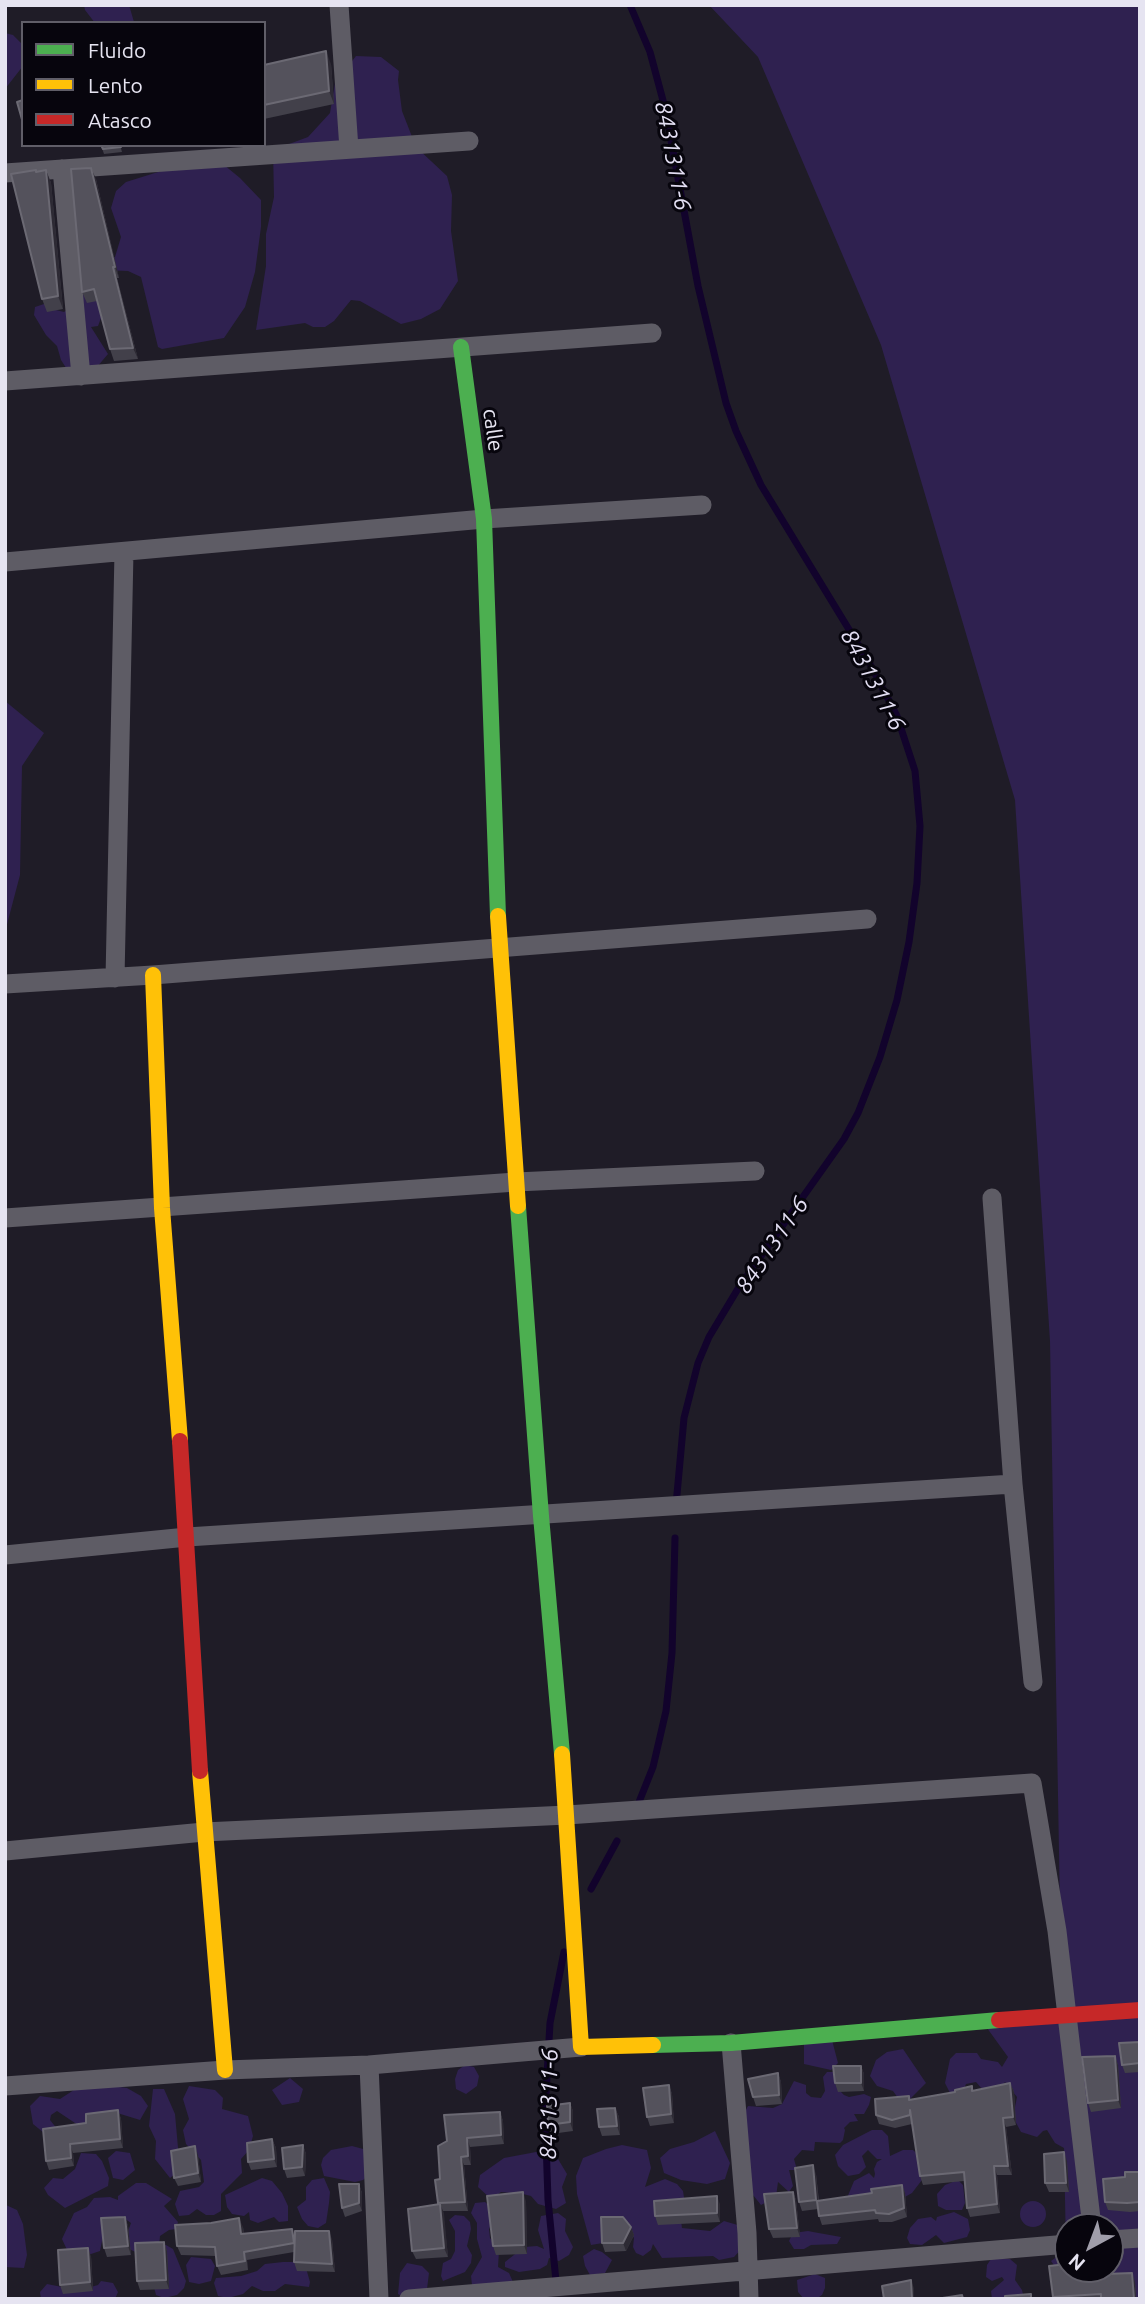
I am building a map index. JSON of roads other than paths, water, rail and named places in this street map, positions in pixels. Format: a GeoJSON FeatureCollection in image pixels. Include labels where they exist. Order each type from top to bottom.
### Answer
{"type":"FeatureCollection","features":[{"type":"Feature","properties":{"kind":"street"},"geometry":{"type":"LineString","coordinates":[[339,5],[349,149]]}},
{"type":"Feature","properties":{"kind":"street"},"geometry":{"type":"LineString","coordinates":[[5,173],[469,141]]}},
{"type":"Feature","properties":{"kind":"street"},"geometry":{"type":"LineString","coordinates":[[62,169],[81,376]]}},
{"type":"Feature","properties":{"kind":"street"},"geometry":{"type":"LineString","coordinates":[[5,381],[652,333]]}},
{"type":"Feature","properties":{"kind":"street","name":"calle"},"geometry":{"type":"LineString","coordinates":[[461,348],[484,519],[499,947],[541,1516],[567,1815],[581,2047]]}},
{"type":"Feature","properties":{"kind":"street"},"geometry":{"type":"LineString","coordinates":[[5,562],[484,519],[702,505]]}},
{"type":"Feature","properties":{"kind":"street"},"geometry":{"type":"LineString","coordinates":[[115,978],[124,552]]}},
{"type":"Feature","properties":{"kind":"street"},"geometry":{"type":"LineString","coordinates":[[5,984],[115,978],[867,919]]}},
{"type":"Feature","properties":{"kind":"street"},"geometry":{"type":"LineString","coordinates":[[153,975],[162,1208],[187,1537],[204,1832],[225,2070]]}},
{"type":"Feature","properties":{"kind":"street"},"geometry":{"type":"LineString","coordinates":[[5,1218],[516,1182],[755,1171]]}},
{"type":"Feature","properties":{"kind":"street"},"geometry":{"type":"LineString","coordinates":[[992,1198],[1013,1485],[1033,1682]]}},
{"type":"Feature","properties":{"kind":"street"},"geometry":{"type":"LineString","coordinates":[[5,1555],[187,1537],[1013,1485]]}},
{"type":"Feature","properties":{"kind":"street"},"geometry":{"type":"LineString","coordinates":[[5,1851],[204,1832],[567,1815],[1032,1783],[1057,1931],[1090,2213]]}},
{"type":"Feature","properties":{"kind":"street"},"geometry":{"type":"LineString","coordinates":[[5,2086],[225,2070],[369,2065],[581,2047],[731,2043],[1140,2010]]}},
{"type":"Feature","properties":{"kind":"street"},"geometry":{"type":"LineString","coordinates":[[731,2043],[747,2233],[749,2299]]}},
{"type":"Feature","properties":{"kind":"street"},"geometry":{"type":"LineString","coordinates":[[369,2065],[379,2299]]}},
{"type":"Feature","properties":{"kind":"street"},"geometry":{"type":"LineString","coordinates":[[409,2299],[1054,2245]]}},
{"type":"Feature","properties":{"kind":"waterway","name":"8431311-6"},"geometry":{"type":"LineString","coordinates":[[630,5],[650,52],[665,108],[698,286],[726,403],[761,485],[870,664],[897,716],[915,771],[920,826],[917,883],[909,942],[897,1000],[880,1057],[858,1113],[844,1139],[739,1287],[709,1337],[698,1363],[684,1418],[676,1505]]}},
{"type":"Feature","properties":{"kind":"waterway","name":"8431311-6"},"geometry":{"type":"LineString","coordinates":[[637,1807],[653,1767],[666,1711],[672,1653],[675,1538]]}},
{"type":"Feature","properties":{"kind":"waterway","name":"8431311-6"},"geometry":{"type":"LineString","coordinates":[[591,1889],[617,1841]]}},
{"type":"Feature","properties":{"kind":"waterway","name":"8431311-6"},"geometry":{"type":"LineString","coordinates":[[556,2281],[548,2200],[545,2111],[550,2023],[564,1952]]}}]}
